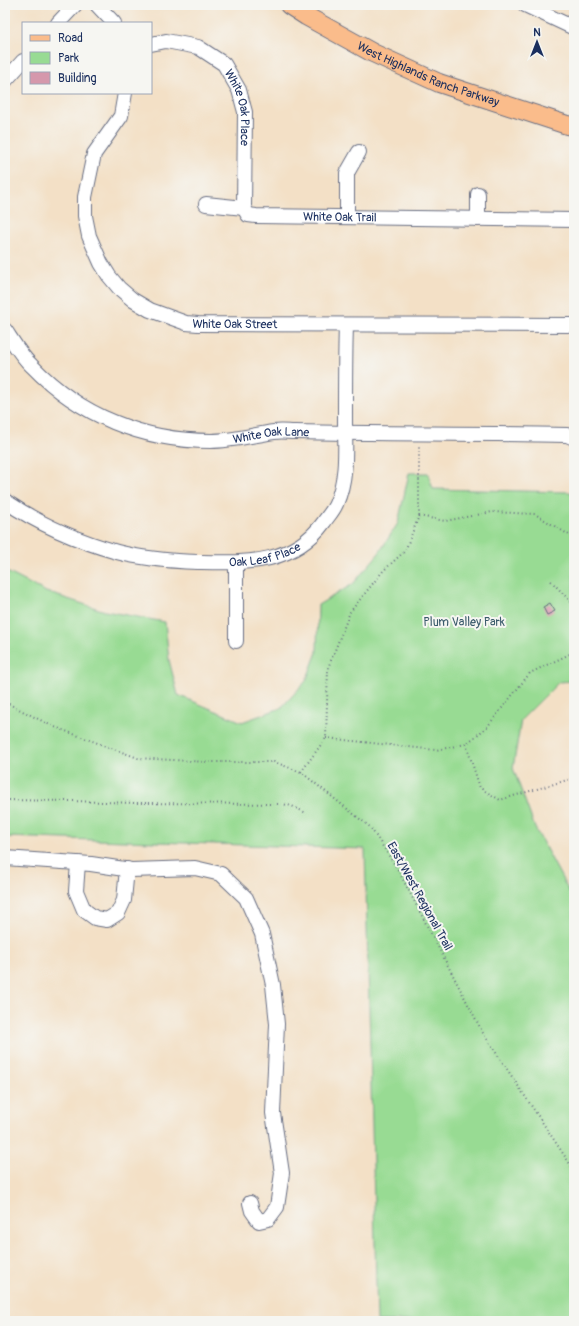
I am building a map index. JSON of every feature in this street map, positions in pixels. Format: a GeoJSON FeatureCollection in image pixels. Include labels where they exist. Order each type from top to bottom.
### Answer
{"type":"FeatureCollection","features":[{"type":"Feature","properties":{"kind":"main road","name":"West Highlands Ranch Parkway"},"geometry":{"type":"LineString","coordinates":[[289,5],[373,53],[439,83],[574,126]]}},
{"type":"Feature","properties":{"kind":"street"},"geometry":{"type":"LineString","coordinates":[[59,22],[75,5]]}},
{"type":"Feature","properties":{"kind":"street"},"geometry":{"type":"LineString","coordinates":[[97,5],[113,22]]}},
{"type":"Feature","properties":{"kind":"street"},"geometry":{"type":"LineString","coordinates":[[525,5],[574,28]]}},
{"type":"Feature","properties":{"kind":"street","name":"White Oak Place"},"geometry":{"type":"LineString","coordinates":[[152,44],[166,41],[198,47],[224,64],[239,90],[245,112],[244,208]]}},
{"type":"Feature","properties":{"kind":"street"},"geometry":{"type":"LineString","coordinates":[[5,81],[22,62]]}},
{"type":"Feature","properties":{"kind":"street","name":"White Oak Street"},"geometry":{"type":"LineString","coordinates":[[125,94],[120,116],[94,154],[85,197],[86,216],[89,236],[101,263],[109,276],[119,288],[150,310],[186,323],[198,324],[574,325]]}},
{"type":"Feature","properties":{"kind":"street"},"geometry":{"type":"LineString","coordinates":[[347,217],[347,173],[359,152]]}},
{"type":"Feature","properties":{"kind":"street"},"geometry":{"type":"LineString","coordinates":[[478,194],[478,219]]}},
{"type":"Feature","properties":{"kind":"street","name":"White Oak Trail"},"geometry":{"type":"LineString","coordinates":[[206,204],[244,208],[248,215],[256,216],[574,220]]}},
{"type":"Feature","properties":{"kind":"street","name":"Oak Leaf Place"},"geometry":{"type":"LineString","coordinates":[[5,501],[40,522],[90,544],[119,552],[177,561],[236,563],[259,561],[282,555],[301,545],[316,532],[336,506],[343,484],[346,324]]}},
{"type":"Feature","properties":{"kind":"street","name":"White Oak Lane"},"geometry":{"type":"LineString","coordinates":[[5,330],[15,346],[32,366],[54,386],[89,410],[118,425],[153,434],[194,441],[226,440],[276,432],[567,434],[574,438]]}},
{"type":"Feature","properties":{"kind":"street"},"geometry":{"type":"LineString","coordinates":[[236,563],[236,641]]}},
{"type":"Feature","properties":{"kind":"street"},"geometry":{"type":"LineString","coordinates":[[5,858],[78,862],[127,869],[195,868],[221,874],[246,898],[262,934],[273,985],[276,1024],[273,1114],[282,1172],[277,1207],[268,1219],[259,1220],[252,1211],[250,1203]]}},
{"type":"Feature","properties":{"kind":"street"},"geometry":{"type":"LineString","coordinates":[[78,862],[76,891],[84,910],[95,918],[107,920],[118,913],[124,900],[127,869]]}},
{"type":"Feature","properties":{"kind":"path"},"geometry":{"type":"LineString","coordinates":[[301,772],[326,738],[328,668],[350,612],[383,571],[405,551],[419,516],[419,433]]}},
{"type":"Feature","properties":{"kind":"path"},"geometry":{"type":"LineString","coordinates":[[419,516],[445,521],[492,512],[535,514],[574,538]]}},
{"type":"Feature","properties":{"kind":"path"},"geometry":{"type":"LineString","coordinates":[[551,581],[573,601],[574,605]]}},
{"type":"Feature","properties":{"kind":"path"},"geometry":{"type":"LineString","coordinates":[[326,738],[436,750],[466,744],[487,727],[530,673],[574,652]]}},
{"type":"Feature","properties":{"kind":"path","name":"East/West Regional Trail"},"geometry":{"type":"LineString","coordinates":[[5,702],[52,726],[138,758],[207,762],[274,762],[301,772],[370,827],[397,868],[483,1033],[574,1170]]}},
{"type":"Feature","properties":{"kind":"path"},"geometry":{"type":"LineString","coordinates":[[466,744],[480,788],[500,800],[574,778]]}},
{"type":"Feature","properties":{"kind":"path"},"geometry":{"type":"LineString","coordinates":[[5,800],[136,803],[264,803],[292,806],[306,813]]}},
{"type":"Feature","properties":{"kind":"green space","name":"Plum Valley Park"},"geometry":{"type":"Polygon","coordinates":[[[409,473],[428,473],[433,489],[570,492],[574,495],[574,681],[559,682],[521,720],[513,768],[535,828],[574,901],[574,1321],[377,1321],[365,849],[5,837],[5,571],[46,592],[105,611],[165,622],[169,660],[178,695],[242,722],[281,708],[306,681],[317,652],[318,605],[353,584],[379,553],[398,523],[409,473]]]}},
{"type":"Feature","properties":{"kind":"building"},"geometry":{"type":"Polygon","coordinates":[[[550,603],[555,611],[547,615],[543,607],[550,603]]]}}]}
